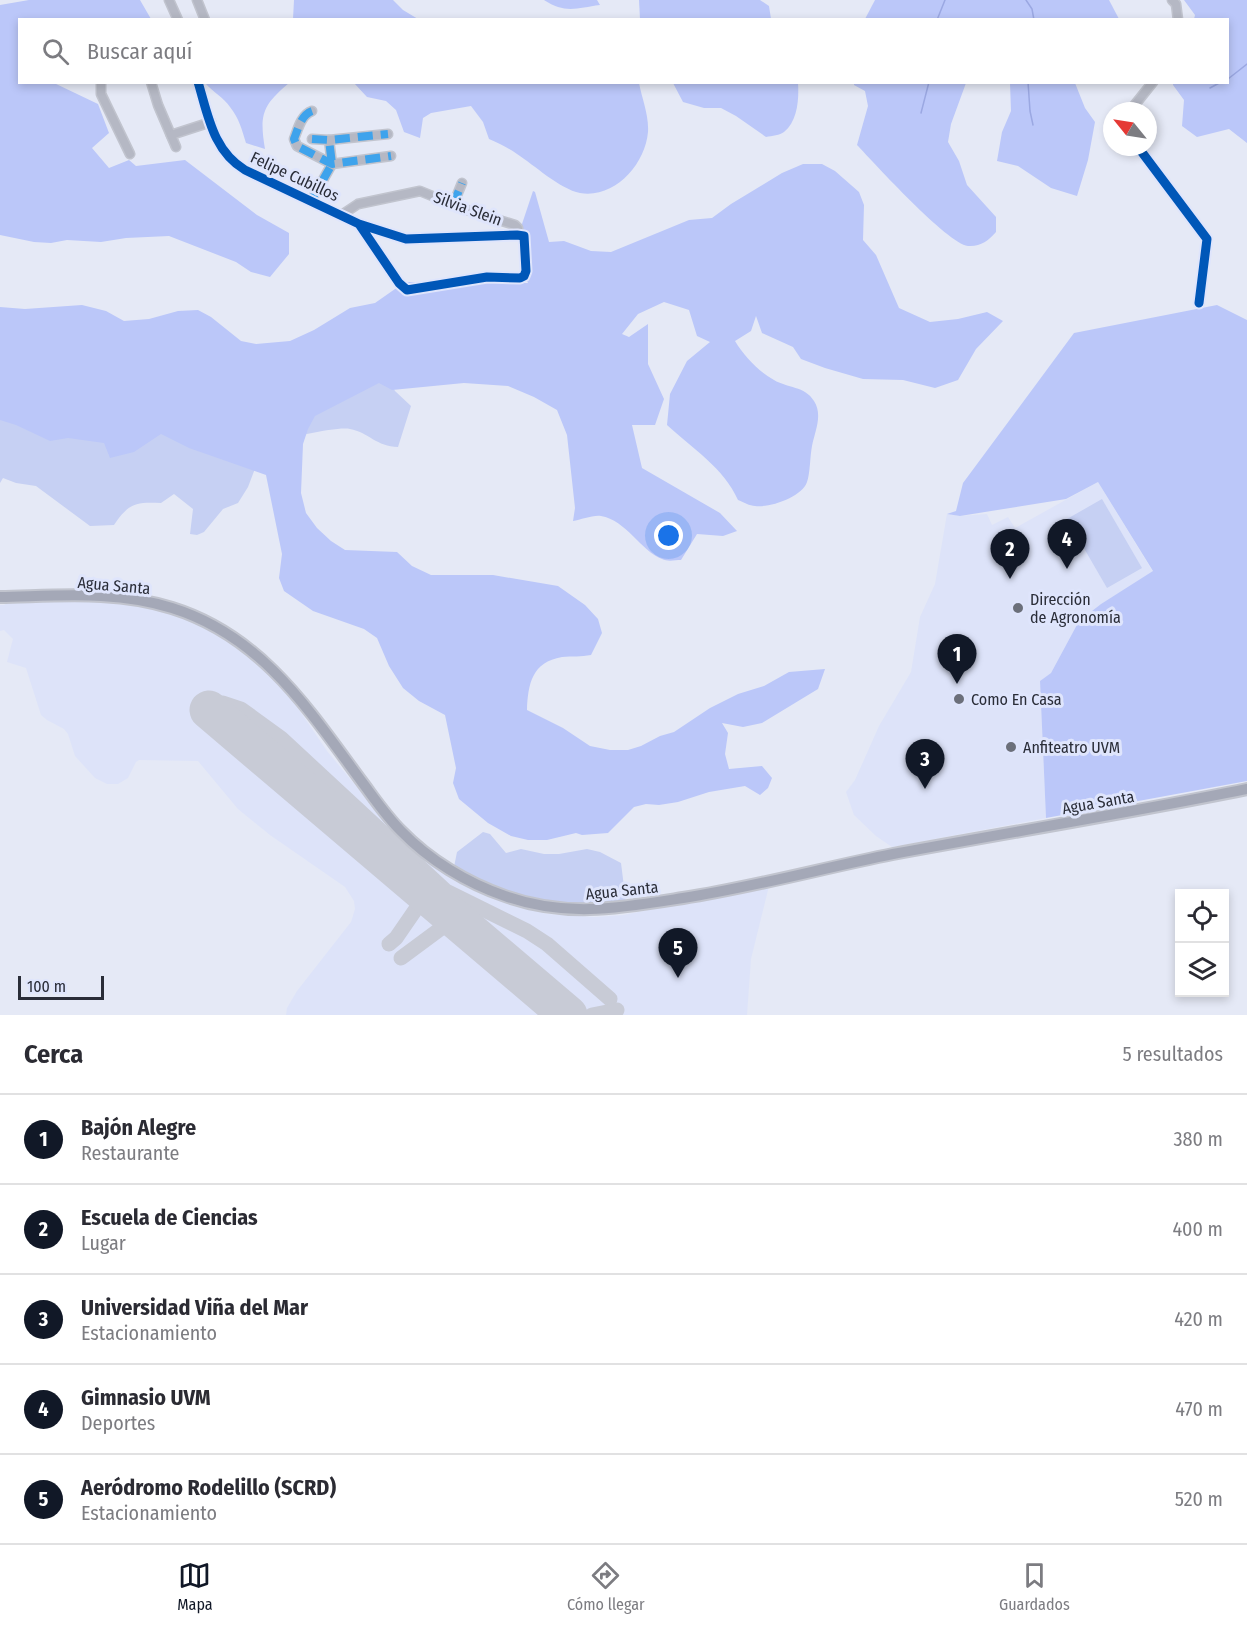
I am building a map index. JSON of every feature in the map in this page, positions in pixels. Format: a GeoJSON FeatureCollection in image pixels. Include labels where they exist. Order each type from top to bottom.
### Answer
{"type":"FeatureCollection","features":[{"type":"Feature","properties":{"kind":"main road","name":"Agua Santa"},"geometry":{"type":"LineString","coordinates":[[0,597],[128,598],[173,608],[220,629],[254,652],[285,682],[381,807],[401,831],[417,845],[475,883],[510,898],[546,907],[590,910],[628,907],[959,842],[1247,789]]}},
{"type":"Feature","properties":{"kind":"street"},"geometry":{"type":"LineString","coordinates":[[169,0],[177,18]]}},
{"type":"Feature","properties":{"kind":"street"},"geometry":{"type":"LineString","coordinates":[[197,0],[204,18]]}},
{"type":"Feature","properties":{"kind":"street"},"geometry":{"type":"LineString","coordinates":[[1173,0],[1176,4],[1178,18]]}},
{"type":"Feature","properties":{"kind":"street"},"geometry":{"type":"LineString","coordinates":[[101,84],[101,94],[130,154]]}},
{"type":"Feature","properties":{"kind":"street"},"geometry":{"type":"LineString","coordinates":[[152,84],[158,105],[177,147]]}},
{"type":"Feature","properties":{"kind":"street","name":"Felipe Cubillos"},"geometry":{"type":"LineString","coordinates":[[199,84],[217,142],[234,163],[343,214],[359,224]]}},
{"type":"Feature","properties":{"kind":"street"},"geometry":{"type":"LineString","coordinates":[[1137,102],[1151,84]]}},
{"type":"Feature","properties":{"kind":"street"},"geometry":{"type":"LineString","coordinates":[[312,111],[306,113],[300,125],[294,139],[297,146],[332,164],[391,156]]}},
{"type":"Feature","properties":{"kind":"street"},"geometry":{"type":"LineString","coordinates":[[171,135],[210,122]]}},
{"type":"Feature","properties":{"kind":"street"},"geometry":{"type":"LineString","coordinates":[[312,139],[329,140],[388,134]]}},
{"type":"Feature","properties":{"kind":"street"},"geometry":{"type":"LineString","coordinates":[[311,201],[332,164],[329,140]]}},
{"type":"Feature","properties":{"kind":"street"},"geometry":{"type":"LineString","coordinates":[[1145,156],[1208,239],[1200,303]]}},
{"type":"Feature","properties":{"kind":"street"},"geometry":{"type":"LineString","coordinates":[[453,205],[462,183]]}},
{"type":"Feature","properties":{"kind":"street","name":"Silvia Slein"},"geometry":{"type":"LineString","coordinates":[[343,214],[358,204],[420,191],[453,205],[515,225],[518,228],[517,235]]}},
{"type":"Feature","properties":{"kind":"street"},"geometry":{"type":"LineString","coordinates":[[359,224],[406,240],[517,235],[524,237],[526,271],[520,278],[487,277],[407,290],[399,283],[359,224]]}},
{"type":"Feature","properties":{"kind":"shaded area"},"geometry":{"type":"Polygon","coordinates":[[[29,0],[140,0],[150,18],[18,18],[18,84],[56,84],[98,104],[109,133],[92,148],[109,168],[129,160],[136,166],[185,160],[257,215],[289,233],[289,254],[270,277],[251,272],[236,262],[169,236],[101,242],[67,240],[51,243],[0,235],[0,5],[29,0]]]}},
{"type":"Feature","properties":{"kind":"shaded area"},"geometry":{"type":"Polygon","coordinates":[[[294,0],[393,0],[403,10],[416,18],[293,18],[294,0]]]}},
{"type":"Feature","properties":{"kind":"shaded area"},"geometry":{"type":"Polygon","coordinates":[[[544,0],[597,0],[600,5],[565,9],[544,0]]]}},
{"type":"Feature","properties":{"kind":"shaded area"},"geometry":{"type":"Polygon","coordinates":[[[639,0],[760,0],[769,6],[771,18],[640,18],[639,0]]]}},
{"type":"Feature","properties":{"kind":"shaded area"},"geometry":{"type":"Polygon","coordinates":[[[875,0],[1109,0],[1118,18],[866,18],[875,0]]]}},
{"type":"Feature","properties":{"kind":"shaded area"},"geometry":{"type":"Polygon","coordinates":[[[1184,0],[1247,0],[1247,143],[1229,129],[1197,137],[1182,126],[1184,100],[1173,84],[1229,84],[1229,18],[1194,18],[1195,15],[1184,0]]]}},
{"type":"Feature","properties":{"kind":"shaded area"},"geometry":{"type":"Polygon","coordinates":[[[206,84],[288,84],[273,98],[265,111],[263,127],[265,149],[246,143],[240,124],[225,101],[206,84]]]}},
{"type":"Feature","properties":{"kind":"shaded area"},"geometry":{"type":"Polygon","coordinates":[[[355,84],[639,84],[648,132],[641,156],[626,177],[605,191],[580,193],[564,187],[514,152],[489,139],[483,122],[471,106],[431,113],[423,118],[420,138],[404,132],[396,110],[386,101],[367,97],[355,84]]]}},
{"type":"Feature","properties":{"kind":"shaded area"},"geometry":{"type":"Polygon","coordinates":[[[674,84],[798,84],[797,109],[789,127],[778,135],[766,137],[721,108],[704,108],[683,102],[674,84]]]}},
{"type":"Feature","properties":{"kind":"shaded area"},"geometry":{"type":"Polygon","coordinates":[[[966,84],[951,124],[948,142],[959,161],[967,185],[996,217],[996,232],[990,238],[984,243],[972,246],[958,242],[911,202],[857,145],[868,106],[865,91],[854,85],[966,84]]]}},
{"type":"Feature","properties":{"kind":"shaded area"},"geometry":{"type":"Polygon","coordinates":[[[1010,84],[1075,84],[1085,108],[1095,122],[1088,160],[1077,196],[1051,188],[1018,166],[997,161],[1002,132],[1011,111],[1010,84]]]}},
{"type":"Feature","properties":{"kind":"shaded area"},"geometry":{"type":"Polygon","coordinates":[[[803,164],[822,164],[835,171],[859,192],[864,205],[863,240],[876,255],[899,308],[930,322],[958,319],[987,312],[1003,321],[976,349],[958,380],[935,388],[903,380],[863,379],[801,359],[793,347],[762,333],[756,316],[751,331],[735,341],[747,358],[762,372],[779,383],[801,390],[810,396],[818,412],[808,479],[804,487],[792,497],[761,506],[738,500],[716,468],[667,425],[670,394],[687,361],[710,342],[697,336],[689,310],[664,302],[638,314],[622,334],[629,337],[648,324],[648,364],[664,399],[655,425],[632,425],[642,468],[720,513],[737,531],[723,536],[697,534],[681,560],[669,561],[654,555],[626,529],[610,519],[598,516],[573,521],[575,508],[567,435],[557,410],[508,386],[464,383],[392,390],[379,383],[315,416],[303,444],[301,493],[306,513],[317,528],[345,550],[397,552],[412,566],[431,575],[493,575],[558,586],[585,605],[598,619],[602,633],[591,655],[562,657],[538,669],[531,683],[527,710],[563,728],[590,746],[610,750],[628,750],[641,746],[674,732],[710,708],[738,694],[764,686],[789,672],[825,669],[818,689],[762,723],[743,727],[722,723],[728,733],[725,754],[729,769],[762,766],[772,778],[768,788],[760,795],[745,786],[709,792],[678,802],[634,807],[608,833],[582,835],[576,833],[547,840],[528,840],[511,836],[488,823],[459,799],[453,783],[456,768],[445,715],[419,701],[403,688],[389,666],[377,638],[364,629],[313,611],[284,591],[279,578],[282,554],[266,475],[189,448],[161,434],[134,452],[110,458],[104,443],[68,438],[50,441],[0,420],[0,307],[25,309],[82,305],[106,311],[124,321],[149,319],[178,311],[198,310],[211,317],[241,341],[256,344],[290,341],[314,330],[350,308],[375,303],[405,282],[528,283],[523,274],[522,224],[533,191],[549,242],[564,241],[591,251],[611,252],[689,220],[712,218],[782,173],[803,164]]]}},
{"type":"Feature","properties":{"kind":"shaded area"},"geometry":{"type":"Polygon","coordinates":[[[1217,305],[1247,320],[1247,781],[1046,818],[1040,681],[1051,673],[1079,621],[1153,571],[1098,482],[1066,499],[960,516],[947,514],[956,511],[963,483],[1074,333],[1217,305]]]}},
{"type":"Feature","properties":{"kind":"shaded area"},"geometry":{"type":"Polygon","coordinates":[[[0,363],[385,375],[395,391],[411,406],[398,447],[384,445],[350,429],[335,429],[275,441],[256,466],[248,487],[238,503],[223,509],[204,532],[197,535],[190,534],[193,509],[174,494],[161,503],[133,505],[114,525],[90,526],[36,486],[3,478],[0,483],[0,363]]]}},
{"type":"Feature","properties":{"kind":"shaded area"},"geometry":{"type":"Polygon","coordinates":[[[1098,482],[1153,572],[1101,604],[1079,621],[1051,673],[1040,681],[1046,818],[892,847],[876,836],[854,815],[846,792],[855,780],[879,726],[911,672],[920,617],[935,584],[947,514],[960,516],[987,514],[992,525],[1008,517],[1015,528],[1098,482]]]}},
{"type":"Feature","properties":{"kind":"shaded area"},"geometry":{"type":"Polygon","coordinates":[[[1102,499],[1142,568],[1107,588],[1067,519],[1102,499]]]}},
{"type":"Feature","properties":{"kind":"shaded area"},"geometry":{"type":"Polygon","coordinates":[[[8,602],[115,602],[147,607],[200,624],[230,641],[283,686],[327,751],[390,827],[444,872],[485,895],[547,914],[595,917],[623,915],[769,886],[751,959],[747,1015],[286,1015],[287,1008],[297,991],[351,922],[355,909],[354,901],[345,887],[270,835],[238,809],[198,761],[139,760],[128,778],[118,784],[107,784],[95,778],[75,756],[68,734],[64,729],[41,715],[26,668],[7,662],[13,639],[4,630],[0,631],[0,605],[8,602]]]}},
{"type":"Feature","properties":{"kind":"shaded area"},"geometry":{"type":"Polygon","coordinates":[[[483,832],[490,834],[506,853],[521,849],[544,854],[587,849],[600,852],[621,863],[626,903],[593,906],[553,903],[518,896],[485,884],[454,867],[457,852],[483,832]]]}},
{"type":"Feature","properties":{"kind":"waterway"},"geometry":{"type":"LineString","coordinates":[[938,18],[945,0]]}},
{"type":"Feature","properties":{"kind":"waterway"},"geometry":{"type":"LineString","coordinates":[[1026,0],[1032,9],[1034,18]]}},
{"type":"Feature","properties":{"kind":"waterway"},"geometry":{"type":"LineString","coordinates":[[1229,78],[1247,64]]}},
{"type":"Feature","properties":{"kind":"waterway"},"geometry":{"type":"LineString","coordinates":[[921,113],[928,84]]}},
{"type":"Feature","properties":{"kind":"waterway"},"geometry":{"type":"LineString","coordinates":[[1028,84],[1033,125]]}},
{"type":"Feature","properties":{"kind":"waterway"},"geometry":{"type":"LineString","coordinates":[[1210,88],[1217,84]]}},
{"type":"Feature","properties":{"kind":"taxiway"},"geometry":{"type":"LineString","coordinates":[[209,710],[223,703],[241,709],[281,738],[446,891],[527,931],[547,944],[610,999]]}},
{"type":"Feature","properties":{"kind":"taxiway"},"geometry":{"type":"LineString","coordinates":[[389,944],[396,938],[427,893]]}},
{"type":"Feature","properties":{"kind":"taxiway"},"geometry":{"type":"LineString","coordinates":[[401,958],[455,918]]}},
{"type":"Feature","properties":{"kind":"taxiway"},"geometry":{"type":"LineString","coordinates":[[592,1015],[617,1010]]}},
{"type":"Feature","properties":{"kind":"runway"},"geometry":{"type":"LineString","coordinates":[[209,710],[568,1015]]}},
{"type":"Feature","properties":{"kind":"marked path"},"geometry":{"type":"LineString","coordinates":[[312,111],[305,116],[299,127],[294,139],[297,146],[332,164],[391,156]]}},
{"type":"Feature","properties":{"kind":"marked path"},"geometry":{"type":"LineString","coordinates":[[312,139],[329,140],[388,134]]}},
{"type":"Feature","properties":{"kind":"marked path"},"geometry":{"type":"LineString","coordinates":[[311,201],[332,164],[329,140]]}},
{"type":"Feature","properties":{"kind":"marked path"},"geometry":{"type":"LineString","coordinates":[[453,205],[462,183]]}},
{"type":"Feature","properties":{"kind":"cycle path"},"geometry":{"type":"LineString","coordinates":[[199,84],[213,131],[234,162],[245,170],[359,224]]}},
{"type":"Feature","properties":{"kind":"cycle path"},"geometry":{"type":"LineString","coordinates":[[1145,156],[1207,239],[1199,303]]}},
{"type":"Feature","properties":{"kind":"cycle path"},"geometry":{"type":"LineString","coordinates":[[359,224],[406,239],[524,236],[526,271],[520,278],[487,277],[407,290],[399,283],[359,224]]}},
{"type":"Feature","properties":{"kind":"place","name":"Gimnasio UVM"},"geometry":{"type":"Point","coordinates":[1067,569]}},
{"type":"Feature","properties":{"kind":"place","name":"Escuela de Ciencias"},"geometry":{"type":"Point","coordinates":[1010,579]}},
{"type":"Feature","properties":{"kind":"place","name":"Dirección de Agronomía"},"geometry":{"type":"Point","coordinates":[1018,608]}},
{"type":"Feature","properties":{"kind":"place","name":"Bajón Alegre"},"geometry":{"type":"Point","coordinates":[957,684]}},
{"type":"Feature","properties":{"kind":"place","name":"Como En Casa"},"geometry":{"type":"Point","coordinates":[959,699]}},
{"type":"Feature","properties":{"kind":"place","name":"Anfiteatro UVM"},"geometry":{"type":"Point","coordinates":[1011,747]}},
{"type":"Feature","properties":{"kind":"place","name":"Universidad Viña del Mar"},"geometry":{"type":"Point","coordinates":[925,789]}},
{"type":"Feature","properties":{"kind":"place","name":"Aeródromo Rodelillo (SCRD)"},"geometry":{"type":"Point","coordinates":[678,978]}}]}
